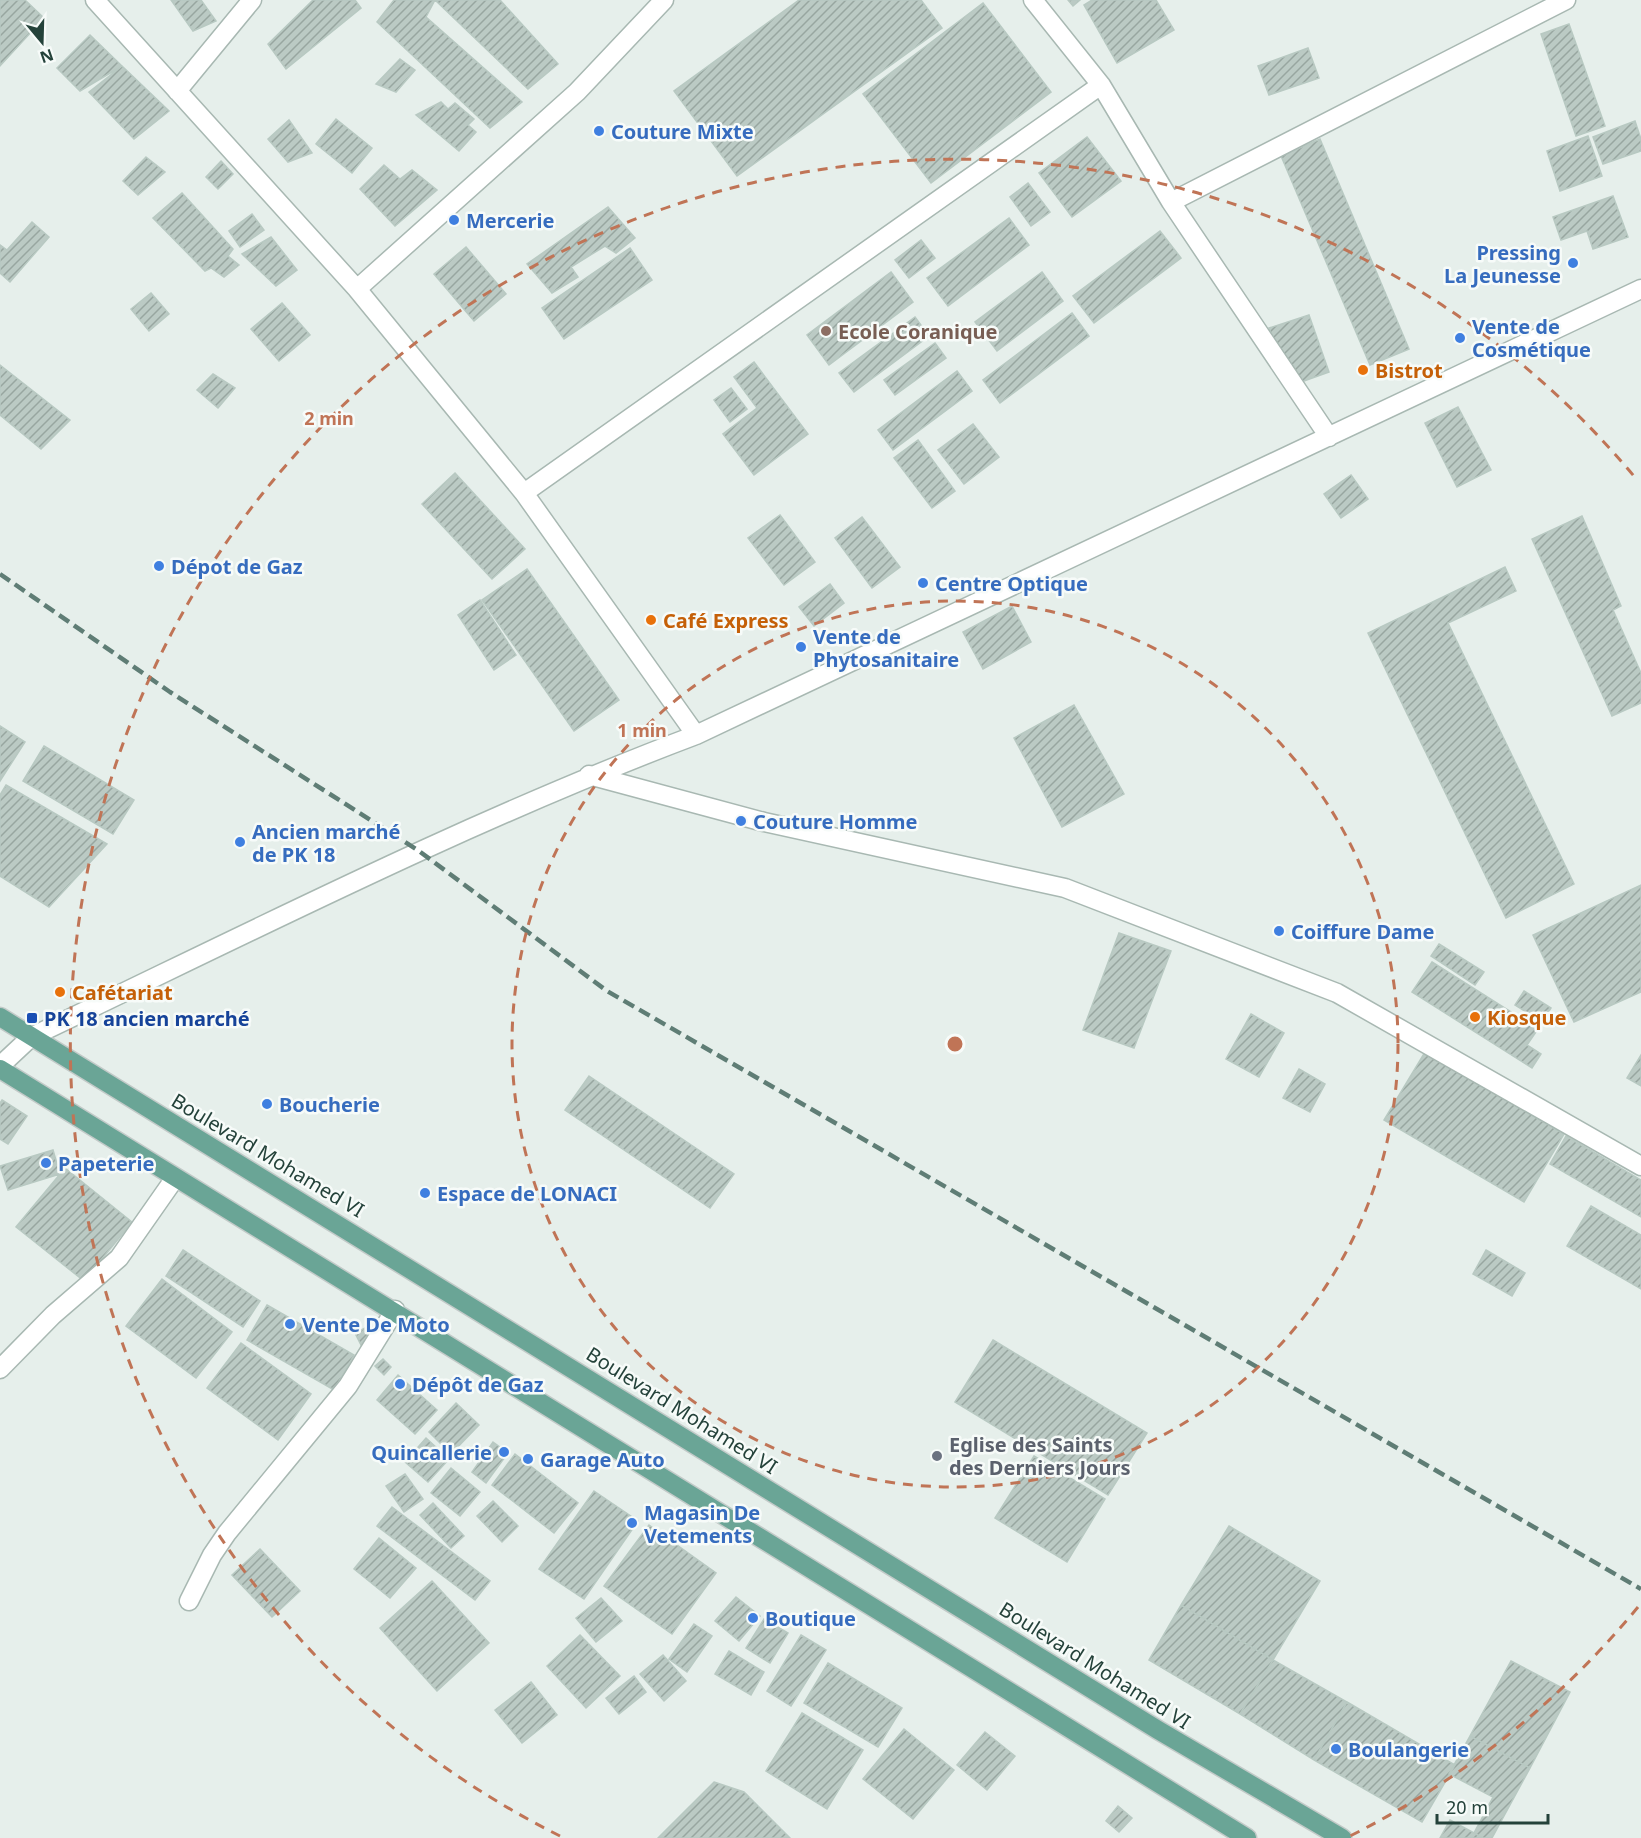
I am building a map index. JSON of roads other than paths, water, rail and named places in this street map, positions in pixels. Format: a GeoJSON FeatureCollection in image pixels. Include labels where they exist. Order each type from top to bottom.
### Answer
{"type":"FeatureCollection","features":[{"type":"Feature","properties":{"kind":"main road","name":"Boulevard Mohamed VI"},"geometry":{"type":"LineString","coordinates":[[0,1017],[1158,1730],[1342,1838]]}},
{"type":"Feature","properties":{"kind":"main road"},"geometry":{"type":"LineString","coordinates":[[0,1067],[175,1178],[395,1310],[1247,1838]]}},
{"type":"Feature","properties":{"kind":"street"},"geometry":{"type":"LineString","coordinates":[[95,0],[357,289],[524,493],[696,735]]}},
{"type":"Feature","properties":{"kind":"street"},"geometry":{"type":"LineString","coordinates":[[177,91],[252,0]]}},
{"type":"Feature","properties":{"kind":"street"},"geometry":{"type":"LineString","coordinates":[[357,289],[577,92],[664,0]]}},
{"type":"Feature","properties":{"kind":"street"},"geometry":{"type":"LineString","coordinates":[[1033,0],[1101,85],[1171,202],[1329,437]]}},
{"type":"Feature","properties":{"kind":"street"},"geometry":{"type":"LineString","coordinates":[[1171,202],[1566,0]]}},
{"type":"Feature","properties":{"kind":"street"},"geometry":{"type":"LineString","coordinates":[[524,493],[1101,85]]}},
{"type":"Feature","properties":{"kind":"street"},"geometry":{"type":"LineString","coordinates":[[0,1067],[31,1037],[419,851],[590,775],[696,735],[1641,288]]}},
{"type":"Feature","properties":{"kind":"street"},"geometry":{"type":"LineString","coordinates":[[590,775],[764,822],[1065,888],[1337,993],[1641,1166]]}},
{"type":"Feature","properties":{"kind":"street"},"geometry":{"type":"LineString","coordinates":[[0,1369],[53,1315],[119,1258],[175,1178]]}},
{"type":"Feature","properties":{"kind":"street"},"geometry":{"type":"LineString","coordinates":[[189,1601],[212,1555],[227,1533],[348,1386],[395,1310]]}},
{"type":"Feature","properties":{"kind":"railway"},"geometry":{"type":"LineString","coordinates":[[0,574],[170,692],[419,851],[607,991],[1641,1589]]}},
{"type":"Feature","properties":{"kind":"place","name":"Couture Mixte"},"geometry":{"type":"Point","coordinates":[599,131]}},
{"type":"Feature","properties":{"kind":"place","name":"Mercerie"},"geometry":{"type":"Point","coordinates":[454,220]}},
{"type":"Feature","properties":{"kind":"place","name":"Pressing La Jeunesse"},"geometry":{"type":"Point","coordinates":[1573,263]}},
{"type":"Feature","properties":{"kind":"place","name":"Ecole Coranique"},"geometry":{"type":"Point","coordinates":[826,331]}},
{"type":"Feature","properties":{"kind":"place","name":"Vente de Cosmétique"},"geometry":{"type":"Point","coordinates":[1460,338]}},
{"type":"Feature","properties":{"kind":"place","name":"Bistrot"},"geometry":{"type":"Point","coordinates":[1363,370]}},
{"type":"Feature","properties":{"kind":"place","name":"Dépot de Gaz"},"geometry":{"type":"Point","coordinates":[159,566]}},
{"type":"Feature","properties":{"kind":"place","name":"Centre Optique"},"geometry":{"type":"Point","coordinates":[923,583]}},
{"type":"Feature","properties":{"kind":"place","name":"Café Express"},"geometry":{"type":"Point","coordinates":[651,620]}},
{"type":"Feature","properties":{"kind":"place","name":"Vente de Phytosanitaire"},"geometry":{"type":"Point","coordinates":[801,647]}},
{"type":"Feature","properties":{"kind":"place","name":"Couture Homme"},"geometry":{"type":"Point","coordinates":[741,821]}},
{"type":"Feature","properties":{"kind":"place","name":"Ancien marché de PK 18"},"geometry":{"type":"Point","coordinates":[240,842]}},
{"type":"Feature","properties":{"kind":"place","name":"Coiffure Dame"},"geometry":{"type":"Point","coordinates":[1279,931]}},
{"type":"Feature","properties":{"kind":"place","name":"Cafétariat"},"geometry":{"type":"Point","coordinates":[60,992]}},
{"type":"Feature","properties":{"kind":"place","name":"Kiosque"},"geometry":{"type":"Point","coordinates":[1475,1017]}},
{"type":"Feature","properties":{"kind":"place","name":"PK 18 ancien marché"},"geometry":{"type":"Point","coordinates":[32,1018]}},
{"type":"Feature","properties":{"kind":"place","name":"Boucherie"},"geometry":{"type":"Point","coordinates":[267,1104]}},
{"type":"Feature","properties":{"kind":"place","name":"Papeterie"},"geometry":{"type":"Point","coordinates":[46,1163]}},
{"type":"Feature","properties":{"kind":"place","name":"Espace de LONACI"},"geometry":{"type":"Point","coordinates":[425,1193]}},
{"type":"Feature","properties":{"kind":"place","name":"Vente De Moto"},"geometry":{"type":"Point","coordinates":[290,1324]}},
{"type":"Feature","properties":{"kind":"place","name":"Dépôt de Gaz"},"geometry":{"type":"Point","coordinates":[400,1384]}},
{"type":"Feature","properties":{"kind":"place","name":"Quincallerie"},"geometry":{"type":"Point","coordinates":[504,1452]}},
{"type":"Feature","properties":{"kind":"place","name":"Eglise des Saints des Derniers Jours"},"geometry":{"type":"Point","coordinates":[937,1456]}},
{"type":"Feature","properties":{"kind":"place","name":"Garage Auto"},"geometry":{"type":"Point","coordinates":[528,1459]}},
{"type":"Feature","properties":{"kind":"place","name":"Magasin De Vetements"},"geometry":{"type":"Point","coordinates":[632,1523]}},
{"type":"Feature","properties":{"kind":"place","name":"Boutique"},"geometry":{"type":"Point","coordinates":[753,1618]}},
{"type":"Feature","properties":{"kind":"place","name":"Boulangerie"},"geometry":{"type":"Point","coordinates":[1336,1749]}}]}
